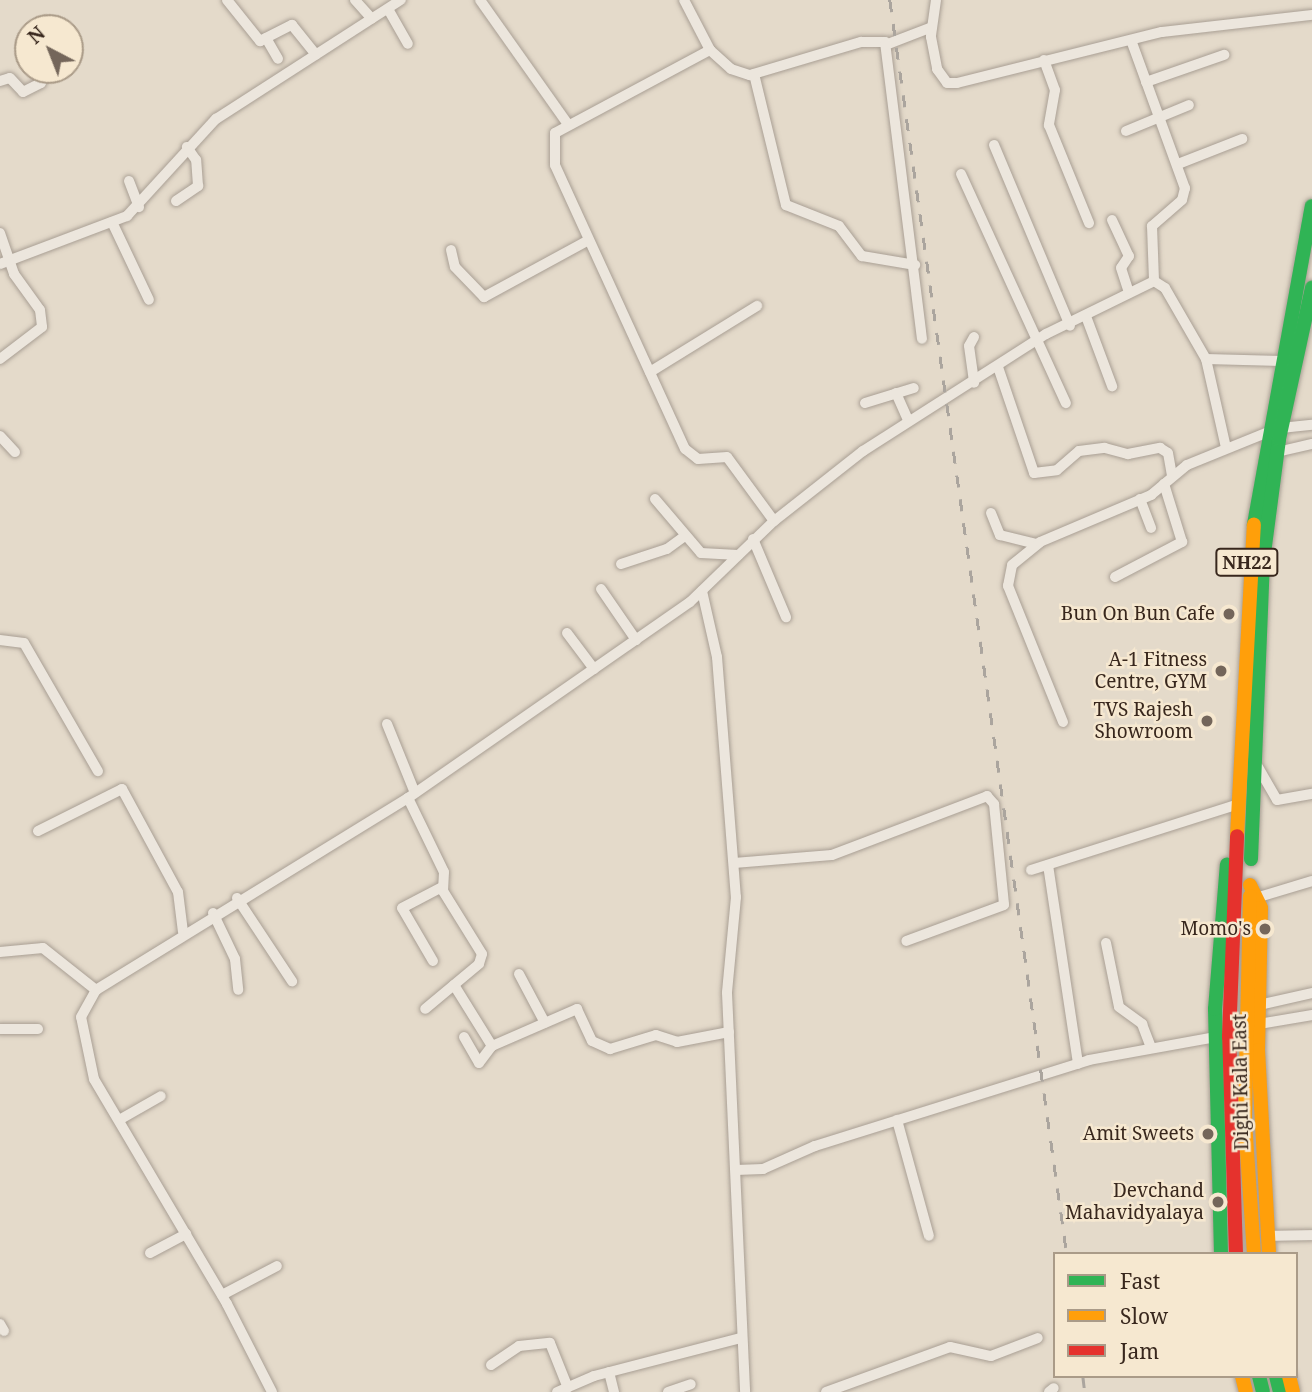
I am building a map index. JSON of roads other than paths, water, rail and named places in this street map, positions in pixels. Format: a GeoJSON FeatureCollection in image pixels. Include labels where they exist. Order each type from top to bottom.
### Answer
{"type":"FeatureCollection","features":[{"type":"Feature","properties":{"kind":"main road","name":"NH22"},"geometry":{"type":"LineString","coordinates":[[1236,1252],[1230,979],[1239,824],[1247,559],[1266,433],[1312,206]]}},
{"type":"Feature","properties":{"kind":"main road","name":"NH22"},"geometry":{"type":"LineString","coordinates":[[1254,1252],[1245,983],[1255,891],[1255,761],[1262,574],[1281,428],[1309,322],[1312,288]]}},
{"type":"Feature","properties":{"kind":"main road"},"geometry":{"type":"LineString","coordinates":[[1221,1252],[1215,1037],[1226,870],[1239,824]]}},
{"type":"Feature","properties":{"kind":"main road","name":"Dighi Kala East"},"geometry":{"type":"LineString","coordinates":[[1255,891],[1269,1252]]}},
{"type":"Feature","properties":{"kind":"street"},"geometry":{"type":"LineString","coordinates":[[227,0],[257,39],[266,38],[292,25],[316,55]]}},
{"type":"Feature","properties":{"kind":"street"},"geometry":{"type":"LineString","coordinates":[[355,0],[372,19]]}},
{"type":"Feature","properties":{"kind":"street"},"geometry":{"type":"LineString","coordinates":[[5,263],[112,222],[139,207],[187,147],[216,119],[401,0]]}},
{"type":"Feature","properties":{"kind":"street"},"geometry":{"type":"LineString","coordinates":[[480,0],[567,123]]}},
{"type":"Feature","properties":{"kind":"street"},"geometry":{"type":"LineString","coordinates":[[684,0],[710,50],[732,69],[754,74],[862,42],[888,44],[932,27]]}},
{"type":"Feature","properties":{"kind":"street"},"geometry":{"type":"LineString","coordinates":[[936,0],[932,27],[937,69],[947,83],[1131,40],[1312,15]]}},
{"type":"Feature","properties":{"kind":"street"},"geometry":{"type":"LineString","coordinates":[[388,9],[408,44]]}},
{"type":"Feature","properties":{"kind":"street"},"geometry":{"type":"LineString","coordinates":[[266,38],[278,59]]}},
{"type":"Feature","properties":{"kind":"street"},"geometry":{"type":"LineString","coordinates":[[1131,40],[1178,164],[1185,194],[1152,226],[1154,281]]}},
{"type":"Feature","properties":{"kind":"street"},"geometry":{"type":"LineString","coordinates":[[888,44],[922,339]]}},
{"type":"Feature","properties":{"kind":"street"},"geometry":{"type":"LineString","coordinates":[[710,50],[567,123],[551,146],[589,240],[691,456],[727,457],[774,521]]}},
{"type":"Feature","properties":{"kind":"street"},"geometry":{"type":"LineString","coordinates":[[1146,82],[1224,55]]}},
{"type":"Feature","properties":{"kind":"street"},"geometry":{"type":"LineString","coordinates":[[1044,60],[1055,90],[1049,125],[1089,223]]}},
{"type":"Feature","properties":{"kind":"street"},"geometry":{"type":"LineString","coordinates":[[754,74],[786,205],[839,226],[862,256],[915,265]]}},
{"type":"Feature","properties":{"kind":"street"},"geometry":{"type":"LineString","coordinates":[[16,84],[23,92],[39,84]]}},
{"type":"Feature","properties":{"kind":"street"},"geometry":{"type":"LineString","coordinates":[[1126,131],[1189,106]]}},
{"type":"Feature","properties":{"kind":"street"},"geometry":{"type":"LineString","coordinates":[[1178,164],[1242,139]]}},
{"type":"Feature","properties":{"kind":"street"},"geometry":{"type":"LineString","coordinates":[[994,145],[1070,326]]}},
{"type":"Feature","properties":{"kind":"street"},"geometry":{"type":"LineString","coordinates":[[176,201],[199,183],[187,147]]}},
{"type":"Feature","properties":{"kind":"street"},"geometry":{"type":"LineString","coordinates":[[961,174],[1066,403]]}},
{"type":"Feature","properties":{"kind":"street"},"geometry":{"type":"LineString","coordinates":[[129,181],[139,207]]}},
{"type":"Feature","properties":{"kind":"street"},"geometry":{"type":"LineString","coordinates":[[1112,220],[1129,256],[1121,268],[1129,293]]}},
{"type":"Feature","properties":{"kind":"street"},"geometry":{"type":"LineString","coordinates":[[112,222],[149,300]]}},
{"type":"Feature","properties":{"kind":"street"},"geometry":{"type":"LineString","coordinates":[[0,233],[5,263],[30,290],[42,327],[0,359]]}},
{"type":"Feature","properties":{"kind":"street"},"geometry":{"type":"LineString","coordinates":[[452,250],[455,267],[484,297],[589,240]]}},
{"type":"Feature","properties":{"kind":"street"},"geometry":{"type":"LineString","coordinates":[[272,1392],[222,1295],[118,1120],[82,1044],[81,1017],[96,990],[237,898],[411,796],[636,640],[702,591],[774,521],[908,420],[974,383],[1037,340],[1087,319],[1154,281]]}},
{"type":"Feature","properties":{"kind":"street"},"geometry":{"type":"LineString","coordinates":[[1154,281],[1165,288],[1206,359],[1226,448]]}},
{"type":"Feature","properties":{"kind":"street"},"geometry":{"type":"LineString","coordinates":[[650,372],[757,306]]}},
{"type":"Feature","properties":{"kind":"street"},"geometry":{"type":"LineString","coordinates":[[1087,319],[1112,387]]}},
{"type":"Feature","properties":{"kind":"street"},"geometry":{"type":"LineString","coordinates":[[974,337],[969,351],[974,383]]}},
{"type":"Feature","properties":{"kind":"street"},"geometry":{"type":"LineString","coordinates":[[1206,359],[1281,361]]}},
{"type":"Feature","properties":{"kind":"street"},"geometry":{"type":"LineString","coordinates":[[998,368],[1034,473],[1057,470],[1079,451],[1105,448],[1128,454],[1160,448],[1168,453],[1168,480],[1182,542],[1115,577]]}},
{"type":"Feature","properties":{"kind":"street"},"geometry":{"type":"LineString","coordinates":[[864,403],[914,388]]}},
{"type":"Feature","properties":{"kind":"street"},"geometry":{"type":"LineString","coordinates":[[896,393],[908,420]]}},
{"type":"Feature","properties":{"kind":"street"},"geometry":{"type":"LineString","coordinates":[[1281,428],[1312,425]]}},
{"type":"Feature","properties":{"kind":"street"},"geometry":{"type":"LineString","coordinates":[[1063,722],[1008,586],[1012,565],[1037,544],[1140,499],[1226,448],[1266,433]]}},
{"type":"Feature","properties":{"kind":"street"},"geometry":{"type":"LineString","coordinates":[[0,436],[15,452]]}},
{"type":"Feature","properties":{"kind":"street"},"geometry":{"type":"LineString","coordinates":[[1277,452],[1312,444]]}},
{"type":"Feature","properties":{"kind":"street"},"geometry":{"type":"LineString","coordinates":[[654,499],[701,554],[738,555]]}},
{"type":"Feature","properties":{"kind":"street"},"geometry":{"type":"LineString","coordinates":[[1140,499],[1151,528]]}},
{"type":"Feature","properties":{"kind":"street"},"geometry":{"type":"LineString","coordinates":[[991,513],[1000,535],[1037,544]]}},
{"type":"Feature","properties":{"kind":"street"},"geometry":{"type":"LineString","coordinates":[[621,564],[667,549],[685,536]]}},
{"type":"Feature","properties":{"kind":"street"},"geometry":{"type":"LineString","coordinates":[[753,539],[786,617]]}},
{"type":"Feature","properties":{"kind":"street"},"geometry":{"type":"LineString","coordinates":[[601,589],[636,640]]}},
{"type":"Feature","properties":{"kind":"street"},"geometry":{"type":"LineString","coordinates":[[702,591],[718,657],[734,863],[729,1032],[745,1392]]}},
{"type":"Feature","properties":{"kind":"street"},"geometry":{"type":"LineString","coordinates":[[567,633],[594,669]]}},
{"type":"Feature","properties":{"kind":"street"},"geometry":{"type":"LineString","coordinates":[[0,640],[24,643],[98,771]]}},
{"type":"Feature","properties":{"kind":"street"},"geometry":{"type":"LineString","coordinates":[[387,724],[411,796],[444,872],[442,887],[482,954],[454,985],[425,1009]]}},
{"type":"Feature","properties":{"kind":"street"},"geometry":{"type":"LineString","coordinates":[[1255,761],[1278,800],[1312,794]]}},
{"type":"Feature","properties":{"kind":"street"},"geometry":{"type":"LineString","coordinates":[[38,831],[122,789],[178,892],[183,932]]}},
{"type":"Feature","properties":{"kind":"street"},"geometry":{"type":"LineString","coordinates":[[734,863],[832,855],[987,796],[995,804],[1004,905],[906,941]]}},
{"type":"Feature","properties":{"kind":"street"},"geometry":{"type":"LineString","coordinates":[[1031,870],[1239,804]]}},
{"type":"Feature","properties":{"kind":"street"},"geometry":{"type":"LineString","coordinates":[[1048,864],[1078,1064]]}},
{"type":"Feature","properties":{"kind":"street"},"geometry":{"type":"LineString","coordinates":[[1255,891],[1312,881]]}},
{"type":"Feature","properties":{"kind":"street"},"geometry":{"type":"LineString","coordinates":[[433,961],[402,908],[442,887]]}},
{"type":"Feature","properties":{"kind":"street"},"geometry":{"type":"LineString","coordinates":[[237,898],[292,981]]}},
{"type":"Feature","properties":{"kind":"street"},"geometry":{"type":"LineString","coordinates":[[213,913],[235,959],[238,990]]}},
{"type":"Feature","properties":{"kind":"street"},"geometry":{"type":"LineString","coordinates":[[1106,943],[1119,1007],[1142,1024],[1152,1047]]}},
{"type":"Feature","properties":{"kind":"street"},"geometry":{"type":"LineString","coordinates":[[0,953],[43,948],[96,990]]}},
{"type":"Feature","properties":{"kind":"street"},"geometry":{"type":"LineString","coordinates":[[519,974],[545,1023]]}},
{"type":"Feature","properties":{"kind":"street"},"geometry":{"type":"LineString","coordinates":[[454,985],[492,1046]]}},
{"type":"Feature","properties":{"kind":"street"},"geometry":{"type":"LineString","coordinates":[[1259,1005],[1312,993]]}},
{"type":"Feature","properties":{"kind":"street"},"geometry":{"type":"LineString","coordinates":[[464,1037],[479,1063],[492,1046],[578,1009],[592,1041],[610,1049],[656,1035],[677,1042],[729,1032]]}},
{"type":"Feature","properties":{"kind":"street"},"geometry":{"type":"LineString","coordinates":[[1259,1024],[1312,1014]]}},
{"type":"Feature","properties":{"kind":"street"},"geometry":{"type":"LineString","coordinates":[[0,1029],[38,1029]]}},
{"type":"Feature","properties":{"kind":"street"},"geometry":{"type":"LineString","coordinates":[[736,1170],[764,1169],[897,1120],[1078,1064],[1152,1047],[1215,1037]]}},
{"type":"Feature","properties":{"kind":"street"},"geometry":{"type":"LineString","coordinates":[[118,1120],[161,1096]]}},
{"type":"Feature","properties":{"kind":"street"},"geometry":{"type":"LineString","coordinates":[[897,1120],[929,1236]]}},
{"type":"Feature","properties":{"kind":"street"},"geometry":{"type":"LineString","coordinates":[[150,1253],[186,1234]]}},
{"type":"Feature","properties":{"kind":"street"},"geometry":{"type":"LineString","coordinates":[[1268,1236],[1312,1235]]}},
{"type":"Feature","properties":{"kind":"street"},"geometry":{"type":"LineString","coordinates":[[222,1295],[277,1266]]}},
{"type":"Feature","properties":{"kind":"street"},"geometry":{"type":"LineString","coordinates":[[491,1365],[519,1346],[550,1342],[563,1390],[609,1372],[741,1338]]}},
{"type":"Feature","properties":{"kind":"street"},"geometry":{"type":"LineString","coordinates":[[826,1392],[950,1347],[991,1356],[1038,1338]]}},
{"type":"Feature","properties":{"kind":"street"},"geometry":{"type":"LineString","coordinates":[[609,1372],[614,1392]]}},
{"type":"Feature","properties":{"kind":"street"},"geometry":{"type":"LineString","coordinates":[[668,1392],[691,1384]]}},
{"type":"Feature","properties":{"kind":"railway"},"geometry":{"type":"LineString","coordinates":[[890,0],[1067,1252]]}},
{"type":"Feature","properties":{"kind":"railway"},"geometry":{"type":"LineString","coordinates":[[1083,1378],[1085,1392]]}},
{"type":"Feature","properties":{"kind":"place","name":"Bun On Bun Cafe"},"geometry":{"type":"Point","coordinates":[1229,614]}},
{"type":"Feature","properties":{"kind":"place","name":"A-1 Fitness Centre, GYM"},"geometry":{"type":"Point","coordinates":[1221,671]}},
{"type":"Feature","properties":{"kind":"place","name":"TVS Rajesh Showroom"},"geometry":{"type":"Point","coordinates":[1207,721]}},
{"type":"Feature","properties":{"kind":"place","name":"Momo's"},"geometry":{"type":"Point","coordinates":[1265,929]}},
{"type":"Feature","properties":{"kind":"place","name":"Amit Sweets"},"geometry":{"type":"Point","coordinates":[1208,1134]}},
{"type":"Feature","properties":{"kind":"place","name":"Devchand Mahavidyalaya"},"geometry":{"type":"Point","coordinates":[1218,1202]}}]}
